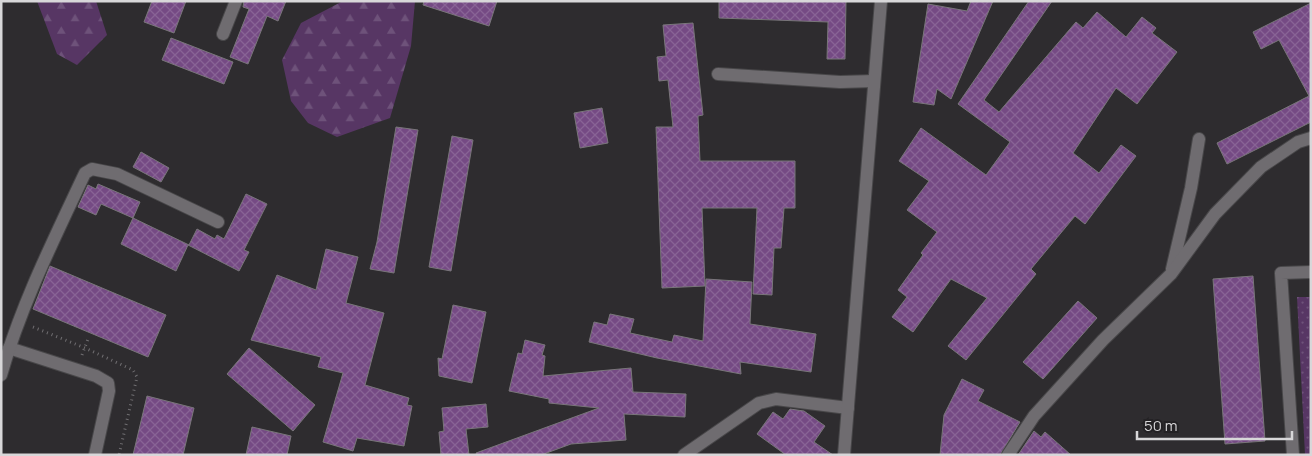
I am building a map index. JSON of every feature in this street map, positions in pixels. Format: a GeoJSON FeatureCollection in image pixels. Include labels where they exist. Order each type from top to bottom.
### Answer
{"type":"FeatureCollection","features":[{"type":"Feature","properties":{"kind":"street"},"geometry":{"type":"LineString","coordinates":[[223,34],[236,1]]}},
{"type":"Feature","properties":{"kind":"street"},"geometry":{"type":"LineString","coordinates":[[844,455],[881,1]]}},
{"type":"Feature","properties":{"kind":"street"},"geometry":{"type":"LineString","coordinates":[[718,74],[840,82],[874,81]]}},
{"type":"Feature","properties":{"kind":"street"},"geometry":{"type":"LineString","coordinates":[[1008,455],[1034,416],[1103,340],[1171,274],[1215,214],[1261,167],[1298,142],[1311,138]]}},
{"type":"Feature","properties":{"kind":"street"},"geometry":{"type":"LineString","coordinates":[[1171,274],[1191,188],[1199,139]]}},
{"type":"Feature","properties":{"kind":"street"},"geometry":{"type":"LineString","coordinates":[[1,375],[9,348],[43,263],[85,173],[92,169],[117,174],[218,222]]}},
{"type":"Feature","properties":{"kind":"street"},"geometry":{"type":"LineString","coordinates":[[1293,455],[1281,272],[1311,272]]}},
{"type":"Feature","properties":{"kind":"street"},"geometry":{"type":"LineString","coordinates":[[9,348],[96,376],[108,383],[109,391],[95,455]]}},
{"type":"Feature","properties":{"kind":"street"},"geometry":{"type":"LineString","coordinates":[[684,455],[759,402],[776,399],[848,408]]}},
{"type":"Feature","properties":{"kind":"green space"},"geometry":{"type":"Polygon","coordinates":[[[37,1],[96,1],[107,35],[77,65],[57,54],[37,1]]]}},
{"type":"Feature","properties":{"kind":"green space"},"geometry":{"type":"Polygon","coordinates":[[[343,1],[415,1],[411,46],[390,118],[337,137],[308,123],[291,101],[282,60],[301,23],[343,1]]]}},
{"type":"Feature","properties":{"kind":"green space"},"geometry":{"type":"Polygon","coordinates":[[[1297,297],[1311,297],[1311,455],[1305,455],[1297,297]]]}},
{"type":"Feature","properties":{"kind":"building"},"geometry":{"type":"Polygon","coordinates":[[[152,1],[186,1],[174,33],[144,22],[152,1]]]}},
{"type":"Feature","properties":{"kind":"building"},"geometry":{"type":"Polygon","coordinates":[[[244,1],[286,1],[278,21],[267,16],[248,64],[230,57],[249,9],[243,7],[244,1]]]}},
{"type":"Feature","properties":{"kind":"building"},"geometry":{"type":"Polygon","coordinates":[[[424,1],[497,1],[489,26],[423,5],[424,1]]]}},
{"type":"Feature","properties":{"kind":"building"},"geometry":{"type":"Polygon","coordinates":[[[719,1],[846,1],[845,59],[827,59],[828,22],[719,18],[719,1]]]}},
{"type":"Feature","properties":{"kind":"building"},"geometry":{"type":"Polygon","coordinates":[[[971,1],[993,1],[951,99],[937,89],[934,105],[913,102],[928,4],[967,11],[971,1]]]}},
{"type":"Feature","properties":{"kind":"building"},"geometry":{"type":"Polygon","coordinates":[[[1029,1],[1052,1],[984,100],[999,112],[1076,22],[1083,28],[1097,12],[1126,37],[1142,17],[1156,28],[1152,33],[1177,52],[1137,104],[1116,88],[1073,153],[1099,173],[1121,145],[1136,156],[1085,224],[1075,216],[1031,269],[1036,274],[966,360],[948,346],[987,298],[951,279],[913,332],[892,317],[907,297],[898,290],[923,255],[921,253],[937,232],[907,210],[929,181],[899,161],[921,128],[986,175],[1010,142],[958,104],[1029,1]]]}},
{"type":"Feature","properties":{"kind":"building"},"geometry":{"type":"Polygon","coordinates":[[[1311,3],[1311,122],[1227,164],[1217,143],[1309,96],[1279,40],[1261,49],[1253,32],[1311,3]]]}},
{"type":"Feature","properties":{"kind":"building"},"geometry":{"type":"Polygon","coordinates":[[[693,23],[703,115],[698,116],[700,161],[795,161],[795,208],[784,208],[781,248],[774,248],[772,295],[753,294],[757,208],[702,208],[705,286],[662,288],[656,127],[673,127],[668,80],[659,81],[657,57],[666,56],[663,25],[693,23]]]}},
{"type":"Feature","properties":{"kind":"building"},"geometry":{"type":"Polygon","coordinates":[[[171,38],[233,62],[224,84],[162,60],[171,38]]]}},
{"type":"Feature","properties":{"kind":"building"},"geometry":{"type":"Polygon","coordinates":[[[602,108],[608,143],[580,148],[574,113],[602,108]]]}},
{"type":"Feature","properties":{"kind":"building"},"geometry":{"type":"Polygon","coordinates":[[[396,127],[418,130],[394,273],[370,269],[377,242],[396,127]]]}},
{"type":"Feature","properties":{"kind":"building"},"geometry":{"type":"Polygon","coordinates":[[[452,136],[473,140],[451,271],[429,267],[452,136]]]}},
{"type":"Feature","properties":{"kind":"building"},"geometry":{"type":"Polygon","coordinates":[[[141,152],[169,168],[161,182],[133,167],[141,152]]]}},
{"type":"Feature","properties":{"kind":"building"},"geometry":{"type":"Polygon","coordinates":[[[98,184],[140,202],[133,218],[101,204],[96,215],[78,207],[88,185],[96,189],[98,184]]]}},
{"type":"Feature","properties":{"kind":"building"},"geometry":{"type":"Polygon","coordinates":[[[246,194],[267,204],[244,250],[249,252],[239,271],[188,245],[176,271],[121,244],[133,218],[189,245],[197,229],[215,239],[217,235],[224,239],[246,194]]]}},
{"type":"Feature","properties":{"kind":"building"},"geometry":{"type":"Polygon","coordinates":[[[326,249],[358,257],[346,303],[384,313],[365,385],[409,398],[407,405],[412,406],[404,446],[357,438],[353,451],[323,442],[343,373],[318,367],[321,357],[251,340],[277,275],[316,290],[326,249]]]}},
{"type":"Feature","properties":{"kind":"building"},"geometry":{"type":"Polygon","coordinates":[[[50,266],[166,315],[148,357],[33,309],[50,266]]]}},
{"type":"Feature","properties":{"kind":"building"},"geometry":{"type":"Polygon","coordinates":[[[1253,276],[1265,441],[1225,444],[1213,279],[1253,276]]]}},
{"type":"Feature","properties":{"kind":"building"},"geometry":{"type":"Polygon","coordinates":[[[706,279],[752,282],[750,324],[816,334],[811,372],[740,362],[741,374],[657,358],[589,342],[594,322],[607,325],[610,314],[634,319],[630,333],[672,342],[674,335],[703,341],[706,279]]]}},
{"type":"Feature","properties":{"kind":"building"},"geometry":{"type":"Polygon","coordinates":[[[1078,301],[1097,318],[1043,379],[1023,362],[1078,301]]]}},
{"type":"Feature","properties":{"kind":"building"},"geometry":{"type":"Polygon","coordinates":[[[453,305],[486,312],[472,383],[439,376],[438,358],[442,359],[453,305]]]}},
{"type":"Feature","properties":{"kind":"building"},"geometry":{"type":"Polygon","coordinates":[[[525,340],[545,345],[542,355],[545,356],[543,376],[631,368],[633,392],[686,394],[685,417],[624,414],[626,440],[571,444],[541,455],[477,455],[476,453],[599,408],[549,403],[549,399],[509,391],[518,353],[522,354],[525,340]]]}},
{"type":"Feature","properties":{"kind":"building"},"geometry":{"type":"Polygon","coordinates":[[[249,348],[315,405],[293,431],[227,374],[249,348]]]}},
{"type":"Feature","properties":{"kind":"building"},"geometry":{"type":"Polygon","coordinates":[[[962,379],[984,390],[978,401],[1020,422],[1000,455],[940,455],[944,415],[962,379]]]}},
{"type":"Feature","properties":{"kind":"building"},"geometry":{"type":"Polygon","coordinates":[[[147,396],[194,408],[183,455],[133,455],[147,396]]]}},
{"type":"Feature","properties":{"kind":"building"},"geometry":{"type":"Polygon","coordinates":[[[486,404],[488,427],[466,429],[469,455],[441,455],[439,432],[444,431],[442,408],[486,404]]]}},
{"type":"Feature","properties":{"kind":"building"},"geometry":{"type":"Polygon","coordinates":[[[790,409],[804,411],[825,426],[814,442],[833,455],[786,455],[757,434],[773,412],[783,419],[790,409]]]}},
{"type":"Feature","properties":{"kind":"building"},"geometry":{"type":"Polygon","coordinates":[[[252,427],[291,436],[287,455],[246,455],[252,427]]]}},
{"type":"Feature","properties":{"kind":"building"},"geometry":{"type":"Polygon","coordinates":[[[1034,431],[1041,437],[1045,432],[1071,455],[1018,455],[1034,431]]]}}]}
